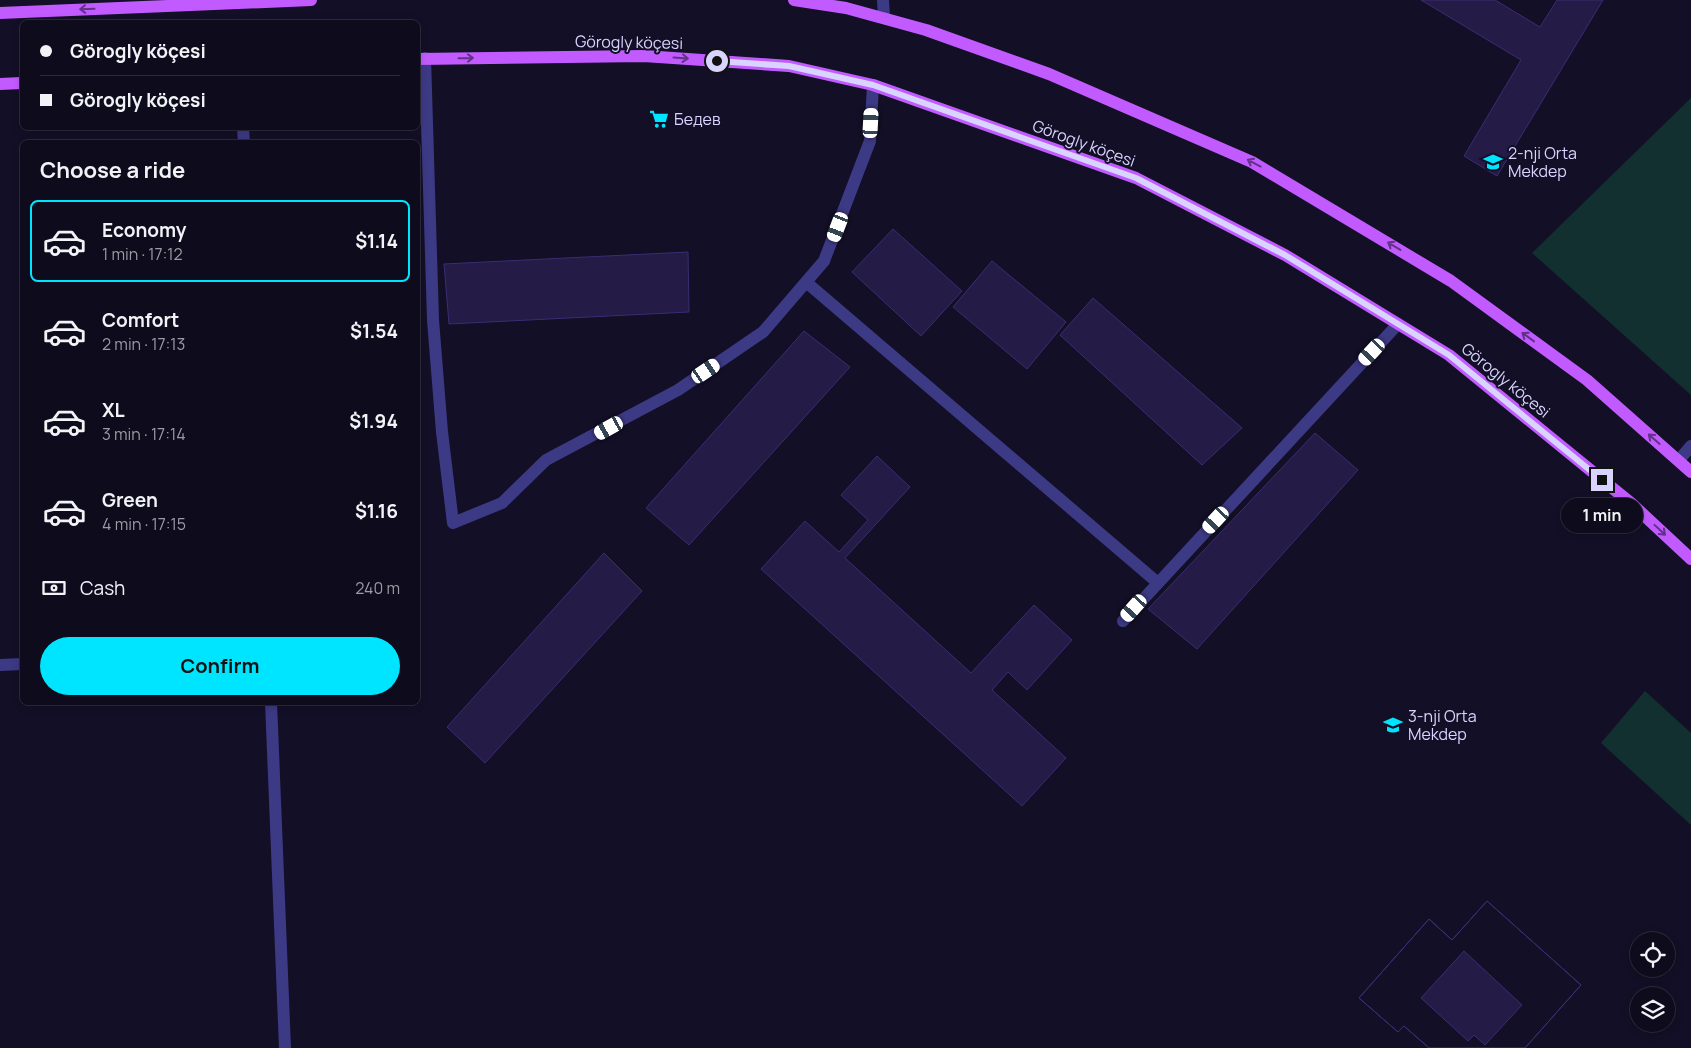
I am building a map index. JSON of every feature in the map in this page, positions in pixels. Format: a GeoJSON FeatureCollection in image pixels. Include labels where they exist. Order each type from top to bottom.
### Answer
{"type":"FeatureCollection","features":[{"type":"Feature","properties":{"kind":"main road"},"geometry":{"type":"LineString","coordinates":[[0,12],[311,0]]}},
{"type":"Feature","properties":{"kind":"main road"},"geometry":{"type":"LineString","coordinates":[[794,0],[846,8],[884,17],[1050,74],[1252,162],[1451,281],[1586,380],[1691,472]]}},
{"type":"Feature","properties":{"kind":"main road","name":"Görogly köçesi"},"geometry":{"type":"LineString","coordinates":[[421,58],[644,56],[789,66],[873,85],[1136,178],[1285,255],[1449,355],[1632,504],[1691,559]]}},
{"type":"Feature","properties":{"kind":"main road"},"geometry":{"type":"LineString","coordinates":[[0,84],[20,83]]}},
{"type":"Feature","properties":{"kind":"lane"},"geometry":{"type":"LineString","coordinates":[[883,0],[884,17]]}},
{"type":"Feature","properties":{"kind":"lane"},"geometry":{"type":"LineString","coordinates":[[421,58],[433,320],[442,432],[453,523],[502,503],[546,460],[678,390],[763,332],[824,261],[870,141],[873,85]]}},
{"type":"Feature","properties":{"kind":"lane"},"geometry":{"type":"LineString","coordinates":[[806,282],[1158,583]]}},
{"type":"Feature","properties":{"kind":"lane"},"geometry":{"type":"LineString","coordinates":[[1123,621],[1398,324]]}},
{"type":"Feature","properties":{"kind":"lane"},"geometry":{"type":"LineString","coordinates":[[1678,460],[1691,446]]}},
{"type":"Feature","properties":{"kind":"lane"},"geometry":{"type":"LineString","coordinates":[[0,665],[20,664]]}},
{"type":"Feature","properties":{"kind":"lane"},"geometry":{"type":"LineString","coordinates":[[271,705],[285,1048]]}},
{"type":"Feature","properties":{"kind":"green space"},"geometry":{"type":"Polygon","coordinates":[[[1691,98],[1691,395],[1532,253],[1691,98]]]}},
{"type":"Feature","properties":{"kind":"green space"},"geometry":{"type":"Polygon","coordinates":[[[1645,691],[1691,733],[1691,825],[1601,743],[1645,691]]]}},
{"type":"Feature","properties":{"kind":"building"},"geometry":{"type":"Polygon","coordinates":[[[1421,0],[1495,0],[1540,27],[1557,0],[1603,0],[1497,176],[1464,156],[1521,60],[1421,0]]]}},
{"type":"Feature","properties":{"kind":"building"},"geometry":{"type":"Polygon","coordinates":[[[893,229],[962,291],[921,336],[852,272],[893,229]]]}},
{"type":"Feature","properties":{"kind":"building"},"geometry":{"type":"Polygon","coordinates":[[[688,252],[689,312],[449,324],[444,264],[688,252]]]}},
{"type":"Feature","properties":{"kind":"building"},"geometry":{"type":"Polygon","coordinates":[[[992,261],[1066,322],[1027,369],[953,307],[992,261]]]}},
{"type":"Feature","properties":{"kind":"building"},"geometry":{"type":"Polygon","coordinates":[[[1093,298],[1242,428],[1202,465],[1060,335],[1093,298]]]}},
{"type":"Feature","properties":{"kind":"building"},"geometry":{"type":"Polygon","coordinates":[[[804,331],[850,367],[689,545],[646,508],[804,331]]]}},
{"type":"Feature","properties":{"kind":"building"},"geometry":{"type":"Polygon","coordinates":[[[1315,433],[1358,470],[1197,649],[1148,609],[1315,433]]]}},
{"type":"Feature","properties":{"kind":"building"},"geometry":{"type":"Polygon","coordinates":[[[877,456],[910,487],[845,558],[971,673],[1034,605],[1072,640],[1027,690],[1008,672],[992,690],[1066,758],[1022,806],[761,569],[805,521],[839,552],[868,520],[841,495],[877,456]]]}},
{"type":"Feature","properties":{"kind":"building"},"geometry":{"type":"Polygon","coordinates":[[[604,553],[642,591],[485,763],[447,727],[604,553]]]}},
{"type":"Feature","properties":{"kind":"building"},"geometry":{"type":"Polygon","coordinates":[[[1487,901],[1581,985],[1525,1048],[1429,1048],[1404,1026],[1398,1032],[1359,998],[1429,919],[1452,940],[1487,901]],[[1464,951],[1421,998],[1468,1041],[1474,1035],[1485,1045],[1522,1005],[1464,951]]]}},
{"type":"Feature","properties":{"kind":"building"},"geometry":{"type":"Polygon","coordinates":[[[1487,901],[1581,985],[1525,1048],[1429,1048],[1404,1026],[1398,1032],[1359,998],[1429,919],[1452,940],[1487,901]]]}},
{"type":"Feature","properties":{"kind":"place","name":"Бедев"},"geometry":{"type":"Point","coordinates":[659,119]}},
{"type":"Feature","properties":{"kind":"place","name":"2-nji Orta Mekdep"},"geometry":{"type":"Point","coordinates":[1493,162]}},
{"type":"Feature","properties":{"kind":"place","name":"3-nji Orta Mekdep"},"geometry":{"type":"Point","coordinates":[1393,725]}},
{"type":"Feature","properties":{"kind":"route"},"geometry":{"type":"LineString","coordinates":[[717,61],[789,66],[873,85],[1136,178],[1285,255],[1449,355],[1602,480]]}}]}
